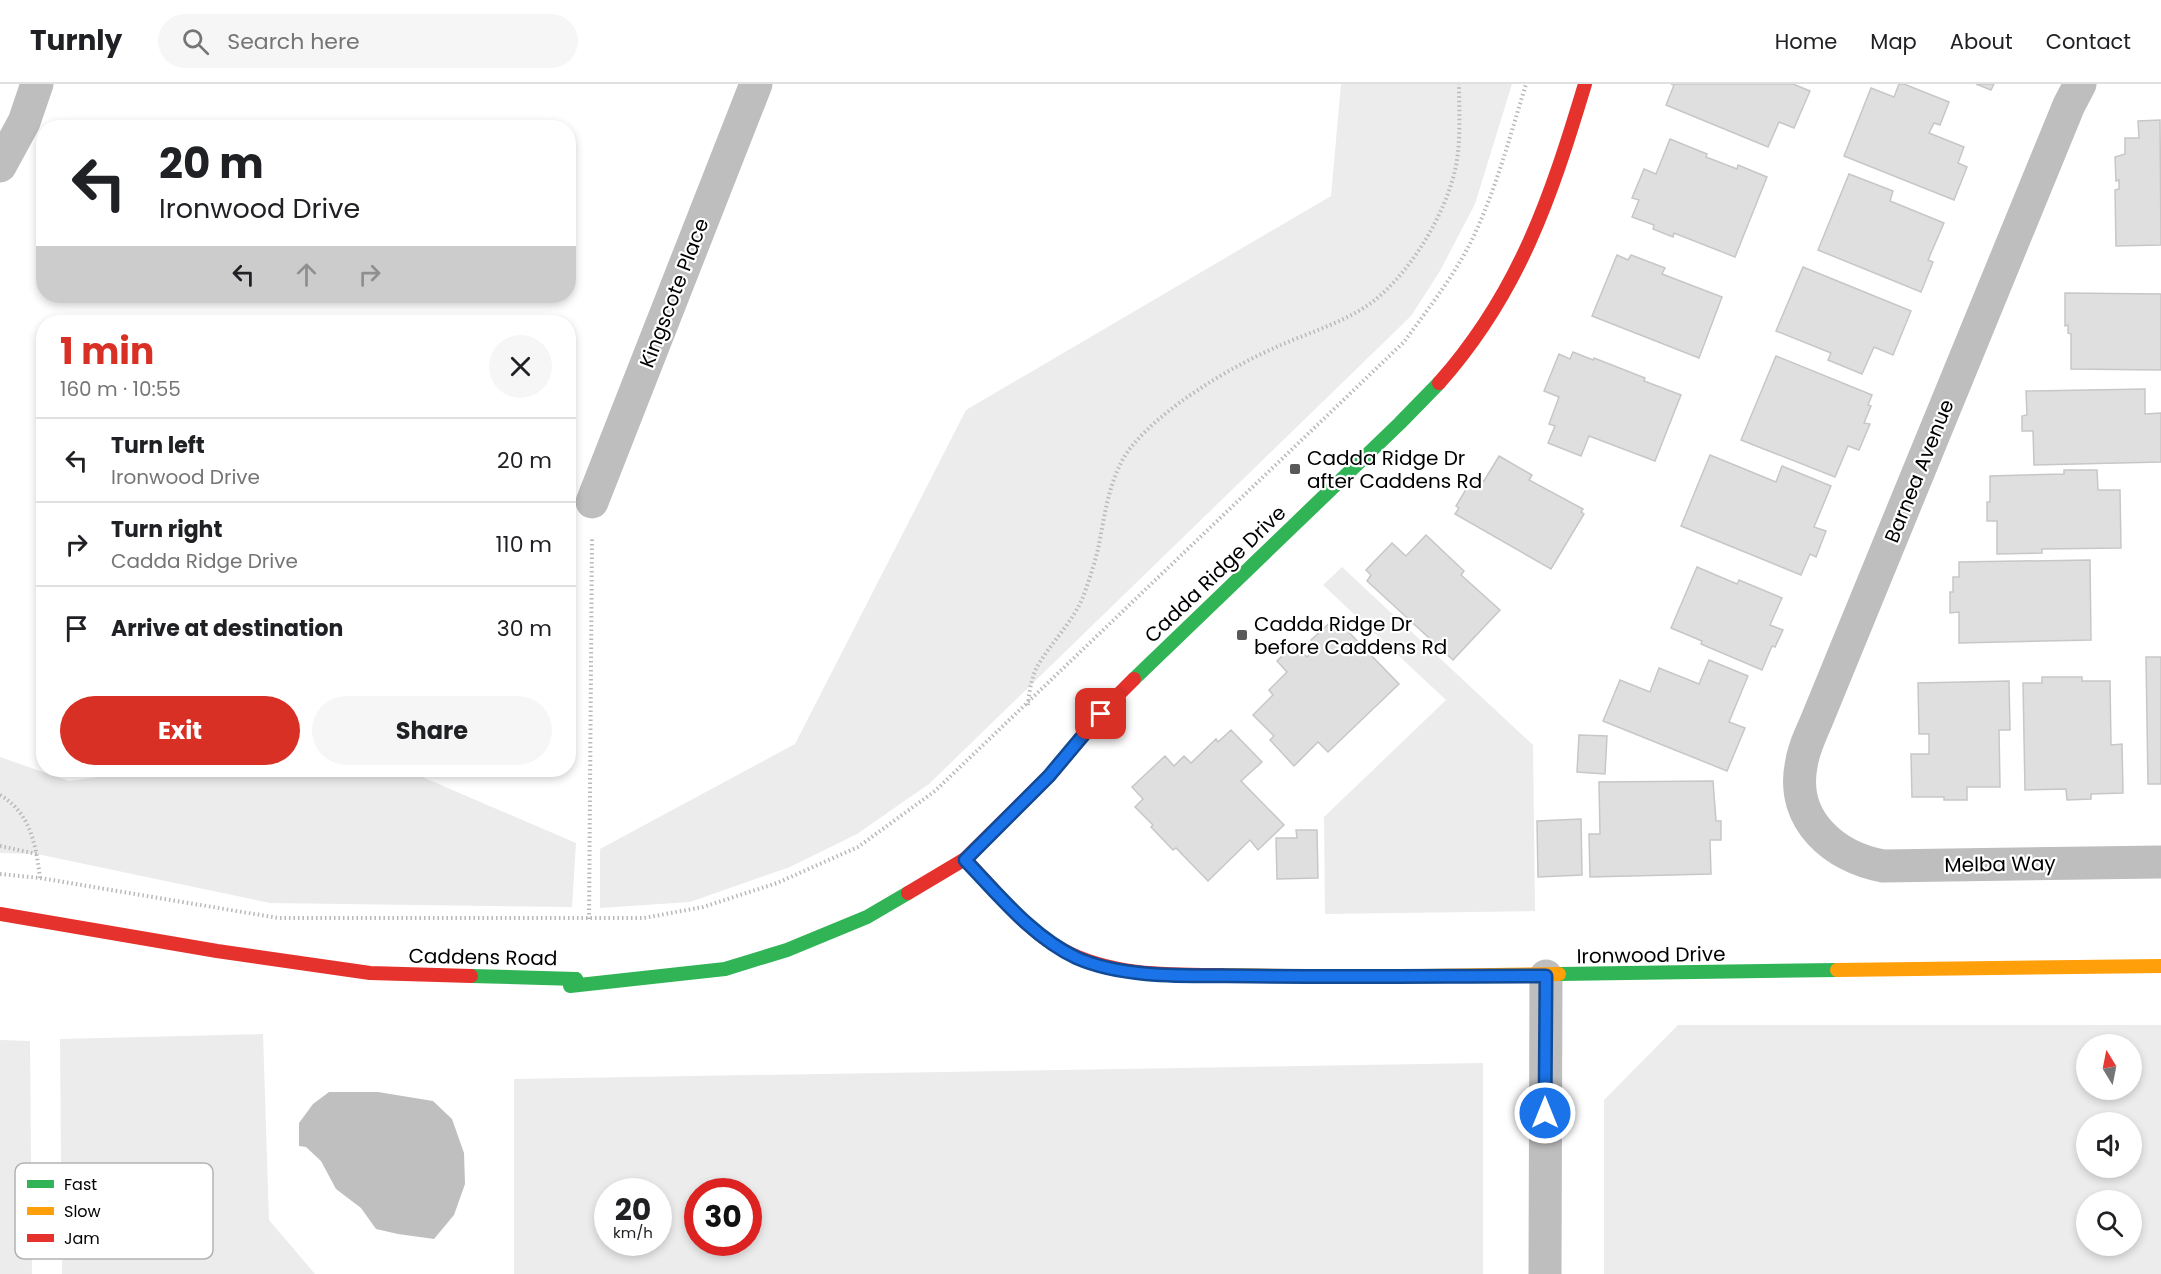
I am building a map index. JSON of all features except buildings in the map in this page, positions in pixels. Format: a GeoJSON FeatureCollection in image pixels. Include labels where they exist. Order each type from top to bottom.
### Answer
{"type":"FeatureCollection","features":[{"type":"Feature","properties":{"kind":"street"},"geometry":{"type":"LineString","coordinates":[[0,166],[24,122],[37,84]]}},
{"type":"Feature","properties":{"kind":"street","name":"Kingscote Place"},"geometry":{"type":"LineString","coordinates":[[592,502],[756,84]]}},
{"type":"Feature","properties":{"kind":"street","name":"Cadda Ridge Drive"},"geometry":{"type":"LineString","coordinates":[[965,860],[1049,776],[1114,699],[1400,423],[1456,364],[1497,308],[1529,246],[1556,177],[1585,84]]}},
{"type":"Feature","properties":{"kind":"street","name":"Barnea Avenue"},"geometry":{"type":"LineString","coordinates":[[1842,852],[1830,844],[1817,830],[1804,802],[1800,779],[1804,752],[2068,105],[2080,84]]}},
{"type":"Feature","properties":{"kind":"street","name":"Melba Way"},"geometry":{"type":"LineString","coordinates":[[1842,852],[1860,861],[1883,866],[2161,862]]}},
{"type":"Feature","properties":{"kind":"street","name":"Caddens Road"},"geometry":{"type":"LineString","coordinates":[[0,914],[217,951],[342,969],[408,975],[576,979],[570,986],[701,973],[725,969],[787,950],[867,917],[965,860]]}},
{"type":"Feature","properties":{"kind":"street","name":"Ironwood Drive"},"geometry":{"type":"LineString","coordinates":[[965,860],[1031,927],[1062,950],[1099,966],[1125,970],[1185,975],[1353,977],[2161,966]]}},
{"type":"Feature","properties":{"kind":"street"},"geometry":{"type":"LineString","coordinates":[[1545,1274],[1546,976]]}},
{"type":"Feature","properties":{"kind":"path"},"geometry":{"type":"LineString","coordinates":[[1028,705],[1036,670],[1082,600],[1097,552],[1110,493],[1118,471],[1131,447],[1187,398],[1230,370],[1280,345],[1329,326],[1374,301],[1407,269],[1433,224],[1450,188],[1459,143],[1459,84]]}},
{"type":"Feature","properties":{"kind":"path"},"geometry":{"type":"LineString","coordinates":[[0,874],[40,878],[278,918],[644,918],[703,907],[777,883],[858,847],[935,791],[1028,705],[1404,342],[1449,279],[1477,230],[1502,164],[1526,84]]}},
{"type":"Feature","properties":{"kind":"path"},"geometry":{"type":"LineString","coordinates":[[589,919],[592,502]]}},
{"type":"Feature","properties":{"kind":"path"},"geometry":{"type":"LineString","coordinates":[[0,795],[26,820],[34,838],[40,878]]}},
{"type":"Feature","properties":{"kind":"path"},"geometry":{"type":"LineString","coordinates":[[0,846],[37,855]]}},
{"type":"Feature","properties":{"kind":"shaded area"},"geometry":{"type":"Polygon","coordinates":[[[1341,84],[1512,84],[1475,204],[1440,271],[1411,316],[929,784],[857,834],[790,867],[690,902],[600,908],[600,849],[795,744],[966,410],[1331,196],[1341,84]]]}},
{"type":"Feature","properties":{"kind":"shaded area"},"geometry":{"type":"Polygon","coordinates":[[[1342,567],[1533,745],[1535,911],[1325,914],[1324,817],[1446,700],[1323,585],[1342,567]]]}},
{"type":"Feature","properties":{"kind":"shaded area"},"geometry":{"type":"Polygon","coordinates":[[[0,757],[36,770],[36,777],[58,777],[69,781],[98,777],[422,777],[576,843],[572,907],[270,903],[37,854],[0,853],[0,757]]]}},
{"type":"Feature","properties":{"kind":"shaded area"},"geometry":{"type":"Polygon","coordinates":[[[1678,1025],[2161,1025],[2161,1274],[1604,1274],[1604,1100],[1678,1025]]]}},
{"type":"Feature","properties":{"kind":"shaded area"},"geometry":{"type":"Polygon","coordinates":[[[263,1034],[269,1220],[315,1274],[62,1274],[62,1259],[213,1259],[213,1163],[61,1163],[60,1039],[263,1034]]]}},
{"type":"Feature","properties":{"kind":"shaded area"},"geometry":{"type":"Polygon","coordinates":[[[0,1040],[30,1041],[31,1163],[15,1163],[15,1259],[32,1259],[32,1274],[0,1274],[0,1040]]]}},
{"type":"Feature","properties":{"kind":"shaded area"},"geometry":{"type":"Polygon","coordinates":[[[1483,1063],[1483,1274],[514,1274],[514,1079],[1483,1063]]]}},
{"type":"Feature","properties":{"kind":"shaded area"},"geometry":{"type":"Polygon","coordinates":[[[329,1092],[378,1092],[433,1101],[452,1119],[464,1153],[465,1184],[454,1215],[434,1239],[376,1229],[361,1208],[336,1189],[321,1161],[306,1147],[299,1146],[299,1123],[313,1104],[329,1092]]]}},
{"type":"Feature","properties":{"kind":"traffic: fast"},"geometry":{"type":"LineString","coordinates":[[1134,679],[1439,383]]}},
{"type":"Feature","properties":{"kind":"traffic: fast"},"geometry":{"type":"LineString","coordinates":[[576,979],[570,986],[725,969],[787,950],[867,917],[908,893]]}},
{"type":"Feature","properties":{"kind":"traffic: fast"},"geometry":{"type":"LineString","coordinates":[[1559,974],[1837,970]]}},
{"type":"Feature","properties":{"kind":"traffic: fast"},"geometry":{"type":"LineString","coordinates":[[471,976],[576,979]]}},
{"type":"Feature","properties":{"kind":"traffic: slow"},"geometry":{"type":"LineString","coordinates":[[1837,970],[2161,966]]}},
{"type":"Feature","properties":{"kind":"traffic: slow"},"geometry":{"type":"LineString","coordinates":[[1222,975],[1353,977],[1559,974]]}},
{"type":"Feature","properties":{"kind":"traffic: jam"},"geometry":{"type":"LineString","coordinates":[[1439,383],[1467,349],[1511,279],[1545,205],[1585,84]]}},
{"type":"Feature","properties":{"kind":"traffic: jam"},"geometry":{"type":"LineString","coordinates":[[908,893],[965,859],[1049,776],[1114,699],[1134,679]]}},
{"type":"Feature","properties":{"kind":"traffic: jam"},"geometry":{"type":"LineString","coordinates":[[965,859],[1023,921],[1049,942],[1081,959],[1140,972],[1222,975]]}},
{"type":"Feature","properties":{"kind":"traffic: jam"},"geometry":{"type":"LineString","coordinates":[[0,914],[217,951],[370,973],[471,976]]}},
{"type":"Feature","properties":{"kind":"place","name":"Cadda Ridge Dr after Caddens Rd"},"geometry":{"type":"Point","coordinates":[1295,469]}},
{"type":"Feature","properties":{"kind":"place","name":"Cadda Ridge Dr before Caddens Rd"},"geometry":{"type":"Point","coordinates":[1242,635]}},
{"type":"Feature","properties":{"kind":"route"},"geometry":{"type":"LineString","coordinates":[[1101,714],[1049,776],[965,860],[1031,927],[1077,958],[1099,966],[1125,970],[1185,975],[1546,976],[1545,1113]]}}]}
